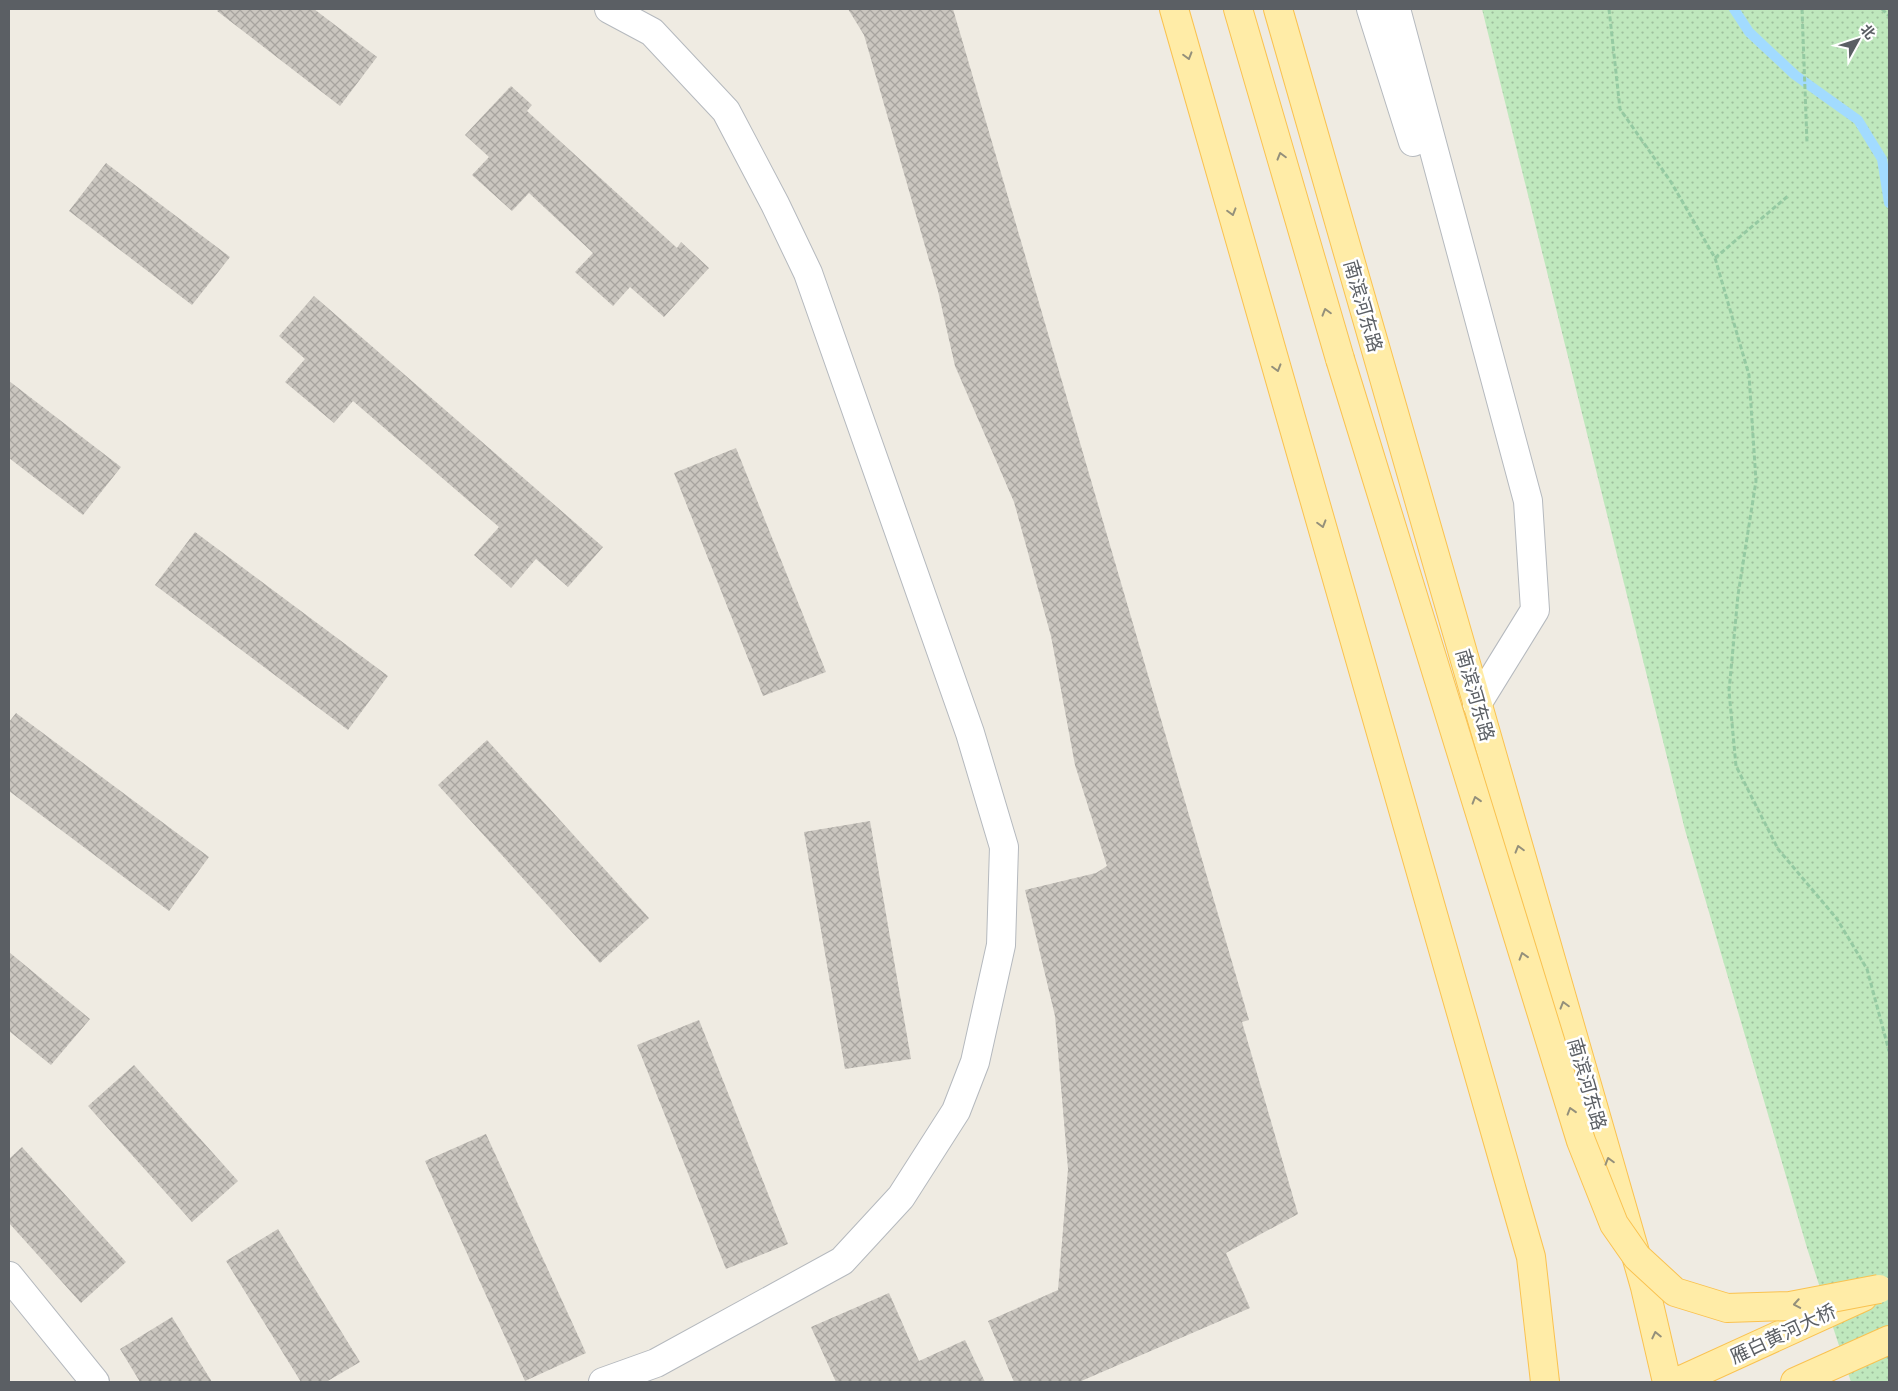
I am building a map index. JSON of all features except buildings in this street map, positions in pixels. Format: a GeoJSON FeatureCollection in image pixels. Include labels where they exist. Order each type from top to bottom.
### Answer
{"type":"FeatureCollection","features":[{"type":"Feature","properties":{"kind":"main road"},"geometry":{"type":"LineString","coordinates":[[1174,9],[1532,1257],[1545,1382]]}},
{"type":"Feature","properties":{"kind":"main road"},"geometry":{"type":"LineString","coordinates":[[1238,9],[1340,359],[1580,1141],[1614,1224],[1637,1257],[1675,1292],[1727,1308],[1790,1306],[1884,1287]]}},
{"type":"Feature","properties":{"kind":"main road","name":"南滨河东路"},"geometry":{"type":"LineString","coordinates":[[1278,9],[1645,1287],[1668,1382]]}},
{"type":"Feature","properties":{"kind":"main road","name":"雁白黄河大桥"},"geometry":{"type":"LineString","coordinates":[[1677,1382],[1884,1287]]}},
{"type":"Feature","properties":{"kind":"main road"},"geometry":{"type":"LineString","coordinates":[[1795,1382],[1884,1342]]}},
{"type":"Feature","properties":{"kind":"main road"},"geometry":{"type":"LineString","coordinates":[[1829,1382],[1884,1342]]}},
{"type":"Feature","properties":{"kind":"street"},"geometry":{"type":"LineString","coordinates":[[1371,9],[1528,501]]}},
{"type":"Feature","properties":{"kind":"street"},"geometry":{"type":"LineString","coordinates":[[1396,9],[1528,501],[1535,610],[1478,704]]}},
{"type":"Feature","properties":{"kind":"street"},"geometry":{"type":"LineString","coordinates":[[603,1382],[656,1363],[842,1261],[902,1197],[956,1111],[975,1062],[1001,945],[1004,847],[970,734],[808,272],[726,111],[652,32],[613,10]]}},
{"type":"Feature","properties":{"kind":"street"},"geometry":{"type":"LineString","coordinates":[[9,1276],[95,1382]]}},
{"type":"Feature","properties":{"kind":"path"},"geometry":{"type":"LineString","coordinates":[[1609,9],[1620,108],[1671,182],[1716,258],[1749,375],[1756,480],[1738,595],[1729,691],[1736,766],[1778,849],[1837,919],[1866,969],[1889,1051]]}},
{"type":"Feature","properties":{"kind":"path"},"geometry":{"type":"LineString","coordinates":[[1802,9],[1807,144]]}},
{"type":"Feature","properties":{"kind":"path"},"geometry":{"type":"LineString","coordinates":[[1882,9],[1889,16]]}},
{"type":"Feature","properties":{"kind":"path"},"geometry":{"type":"LineString","coordinates":[[1716,258],[1788,196]]}},
{"type":"Feature","properties":{"kind":"green space"},"geometry":{"type":"Polygon","coordinates":[[[1482,9],[1889,9],[1889,1382],[1851,1382],[1807,1248],[1685,830],[1482,9]]]}},
{"type":"Feature","properties":{"kind":"waterway"},"geometry":{"type":"LineString","coordinates":[[1734,9],[1749,32],[1795,75],[1858,120],[1882,159],[1889,203]]}}]}
